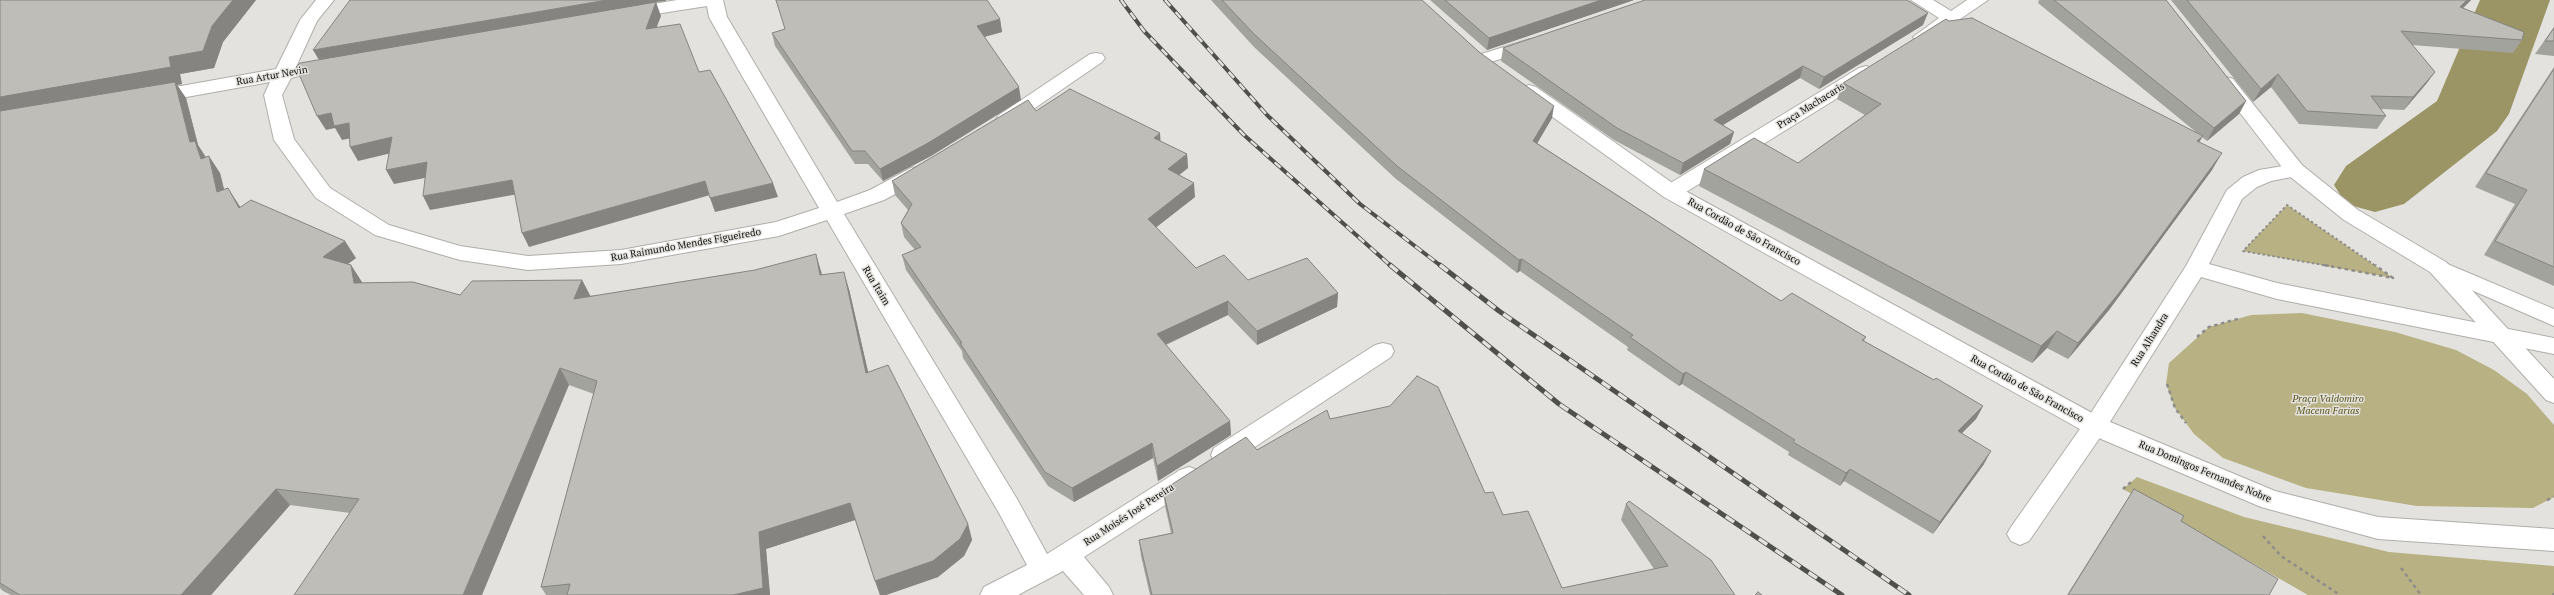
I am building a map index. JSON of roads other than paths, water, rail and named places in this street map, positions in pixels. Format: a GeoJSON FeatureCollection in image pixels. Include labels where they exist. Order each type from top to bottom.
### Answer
{"type":"FeatureCollection","features":[{"type":"Feature","properties":{"kind":"street","name":"Rua Raimundo Mendes Figueiredo"},"geometry":{"type":"LineString","coordinates":[[325,0],[309,20],[273,95],[284,140],[323,193],[382,230],[460,253],[528,262],[621,257],[779,229],[878,195],[932,165]]}},
{"type":"Feature","properties":{"kind":"street"},"geometry":{"type":"LineString","coordinates":[[616,16],[709,0]]}},
{"type":"Feature","properties":{"kind":"street","name":"Rua Itaim"},"geometry":{"type":"LineString","coordinates":[[714,0],[718,17],[747,69],[1008,506],[1043,570]]}},
{"type":"Feature","properties":{"kind":"street"},"geometry":{"type":"LineString","coordinates":[[1920,0],[1951,18]]}},
{"type":"Feature","properties":{"kind":"street"},"geometry":{"type":"LineString","coordinates":[[1907,46],[1979,0]]}},
{"type":"Feature","properties":{"kind":"street"},"geometry":{"type":"LineString","coordinates":[[1484,59],[1544,39]]}},
{"type":"Feature","properties":{"kind":"street","name":"Rua Cordão de São Francisco"},"geometry":{"type":"LineString","coordinates":[[1468,44],[1484,59],[1671,192],[2095,426]]}},
{"type":"Feature","properties":{"kind":"street"},"geometry":{"type":"LineString","coordinates":[[991,129],[1096,58]]}},
{"type":"Feature","properties":{"kind":"street","name":"Praça Machacaris"},"geometry":{"type":"LineString","coordinates":[[1671,192],[1880,63]]}},
{"type":"Feature","properties":{"kind":"street"},"geometry":{"type":"LineString","coordinates":[[2213,67],[2295,170],[2314,187],[2351,215],[2438,267],[2554,318]]}},
{"type":"Feature","properties":{"kind":"street","name":"Rua Artur Nevin"},"geometry":{"type":"LineString","coordinates":[[134,100],[306,70]]}},
{"type":"Feature","properties":{"kind":"street","name":"Rua Alhandra"},"geometry":{"type":"LineString","coordinates":[[2020,534],[2095,426],[2196,268],[2234,195],[2250,182],[2266,175],[2295,170]]}},
{"type":"Feature","properties":{"kind":"street"},"geometry":{"type":"LineString","coordinates":[[2438,267],[2498,335],[2554,394]]}},
{"type":"Feature","properties":{"kind":"street"},"geometry":{"type":"LineString","coordinates":[[2196,268],[2277,291],[2554,346]]}},
{"type":"Feature","properties":{"kind":"street","name":"Rua Moisés José Pereira"},"geometry":{"type":"LineString","coordinates":[[993,595],[1043,570],[1382,351]]}},
{"type":"Feature","properties":{"kind":"street","name":"Rua Domingos Fernandes Nobre"},"geometry":{"type":"LineString","coordinates":[[2095,426],[2270,500],[2378,528],[2554,540]]}},
{"type":"Feature","properties":{"kind":"street"},"geometry":{"type":"LineString","coordinates":[[1066,555],[1100,595]]}},
{"type":"Feature","properties":{"kind":"waterway"},"geometry":{"type":"LineString","coordinates":[[2375,185],[2470,114],[2515,0]]}},
{"type":"Feature","properties":{"kind":"railway"},"geometry":{"type":"LineString","coordinates":[[1121,0],[1144,31],[1244,135],[1391,266]]}},
{"type":"Feature","properties":{"kind":"railway"},"geometry":{"type":"LineString","coordinates":[[1165,0],[1267,115],[1360,204],[1441,266]]}},
{"type":"Feature","properties":{"kind":"railway"},"geometry":{"type":"LineString","coordinates":[[1390,265],[1559,404],[1842,595]]}},
{"type":"Feature","properties":{"kind":"railway"},"geometry":{"type":"LineString","coordinates":[[1440,265],[1499,311],[1909,595]]}},
{"type":"Feature","properties":{"kind":"park label","name":"Praça Valdomiro Macena Farias"},"geometry":{"type":"Point","coordinates":[2328,404]}}]}
